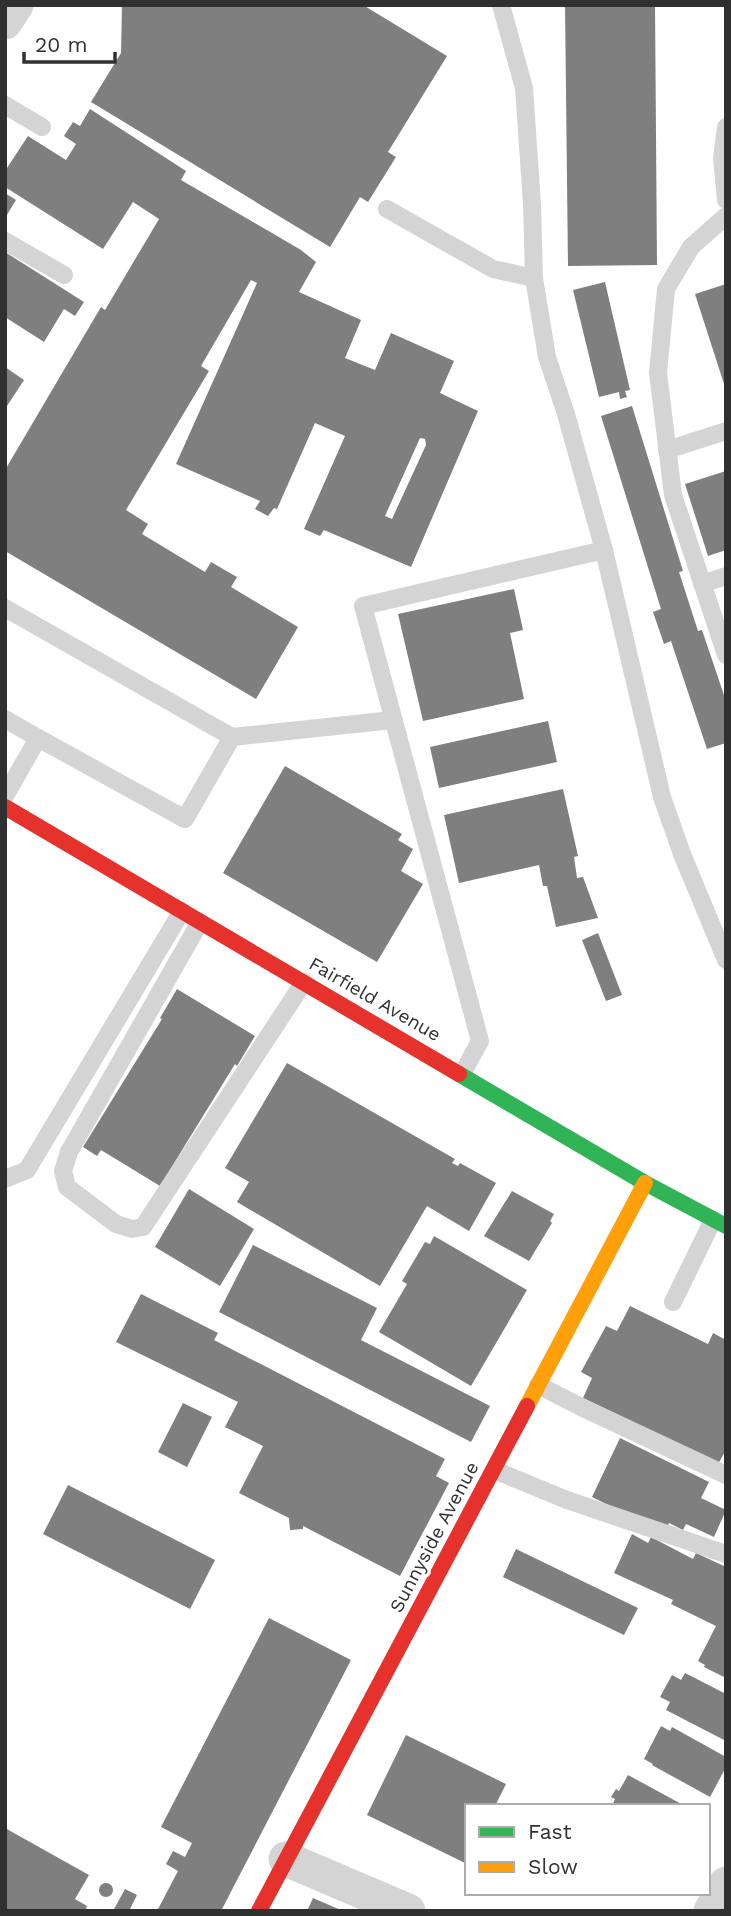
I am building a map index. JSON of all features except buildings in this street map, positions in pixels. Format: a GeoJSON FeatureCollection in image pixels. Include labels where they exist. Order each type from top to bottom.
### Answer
{"type":"FeatureCollection","features":[{"type":"Feature","properties":{"kind":"street"},"geometry":{"type":"LineString","coordinates":[[5,22],[16,5]]}},
{"type":"Feature","properties":{"kind":"street","name":"Fairfield Avenue"},"geometry":{"type":"LineString","coordinates":[[5,807],[645,1183],[719,1223]]}},
{"type":"Feature","properties":{"kind":"street","name":"Sunnyside Avenue"},"geometry":{"type":"LineString","coordinates":[[259,1911],[645,1183]]}},
{"type":"Feature","properties":{"kind":"street"},"geometry":{"type":"LineString","coordinates":[[286,1859],[408,1911]]}},
{"type":"Feature","properties":{"kind":"street"},"geometry":{"type":"LineString","coordinates":[[711,1911],[726,1884]]}},
{"type":"Feature","properties":{"kind":"lane"},"geometry":{"type":"LineString","coordinates":[[501,5],[524,88],[534,278],[547,357],[604,550],[662,797],[682,854],[726,960]]}},
{"type":"Feature","properties":{"kind":"lane"},"geometry":{"type":"LineString","coordinates":[[5,106],[42,127]]}},
{"type":"Feature","properties":{"kind":"lane"},"geometry":{"type":"LineString","coordinates":[[726,127],[722,158],[726,200]]}},
{"type":"Feature","properties":{"kind":"lane"},"geometry":{"type":"LineString","coordinates":[[387,209],[493,269],[534,278]]}},
{"type":"Feature","properties":{"kind":"lane"},"geometry":{"type":"LineString","coordinates":[[726,216],[691,247],[666,289],[658,373],[673,495],[726,655]]}},
{"type":"Feature","properties":{"kind":"lane"},"geometry":{"type":"LineString","coordinates":[[5,241],[64,275]]}},
{"type":"Feature","properties":{"kind":"lane"},"geometry":{"type":"LineString","coordinates":[[667,450],[726,431]]}},
{"type":"Feature","properties":{"kind":"lane"},"geometry":{"type":"LineString","coordinates":[[462,1074],[480,1041],[363,606],[604,550]]}},
{"type":"Feature","properties":{"kind":"lane"},"geometry":{"type":"LineString","coordinates":[[702,584],[726,576]]}},
{"type":"Feature","properties":{"kind":"lane"},"geometry":{"type":"LineString","coordinates":[[5,608],[232,737],[393,720]]}},
{"type":"Feature","properties":{"kind":"lane"},"geometry":{"type":"LineString","coordinates":[[5,719],[186,819],[232,737]]}},
{"type":"Feature","properties":{"kind":"lane"},"geometry":{"type":"LineString","coordinates":[[5,796],[38,738]]}},
{"type":"Feature","properties":{"kind":"lane"},"geometry":{"type":"LineString","coordinates":[[5,1179],[27,1170],[182,911]]}},
{"type":"Feature","properties":{"kind":"lane"},"geometry":{"type":"LineString","coordinates":[[200,922],[69,1152],[63,1171],[67,1187],[116,1224],[132,1229],[143,1227],[304,982]]}},
{"type":"Feature","properties":{"kind":"lane"},"geometry":{"type":"LineString","coordinates":[[673,1302],[719,1223]]}},
{"type":"Feature","properties":{"kind":"lane"},"geometry":{"type":"LineString","coordinates":[[538,1385],[581,1408],[726,1475]]}},
{"type":"Feature","properties":{"kind":"lane"},"geometry":{"type":"LineString","coordinates":[[494,1470],[578,1504],[726,1554]]}},
{"type":"Feature","properties":{"kind":"traffic: fast"},"geometry":{"type":"LineString","coordinates":[[459,1074],[645,1183],[726,1226]]}},
{"type":"Feature","properties":{"kind":"traffic: slow"},"geometry":{"type":"LineString","coordinates":[[527,1406],[645,1183]]}},
{"type":"Feature","properties":{"kind":"traffic: jam"},"geometry":{"type":"LineString","coordinates":[[5,807],[459,1074]]}},
{"type":"Feature","properties":{"kind":"traffic: jam"},"geometry":{"type":"LineString","coordinates":[[259,1911],[527,1406]]}}]}
